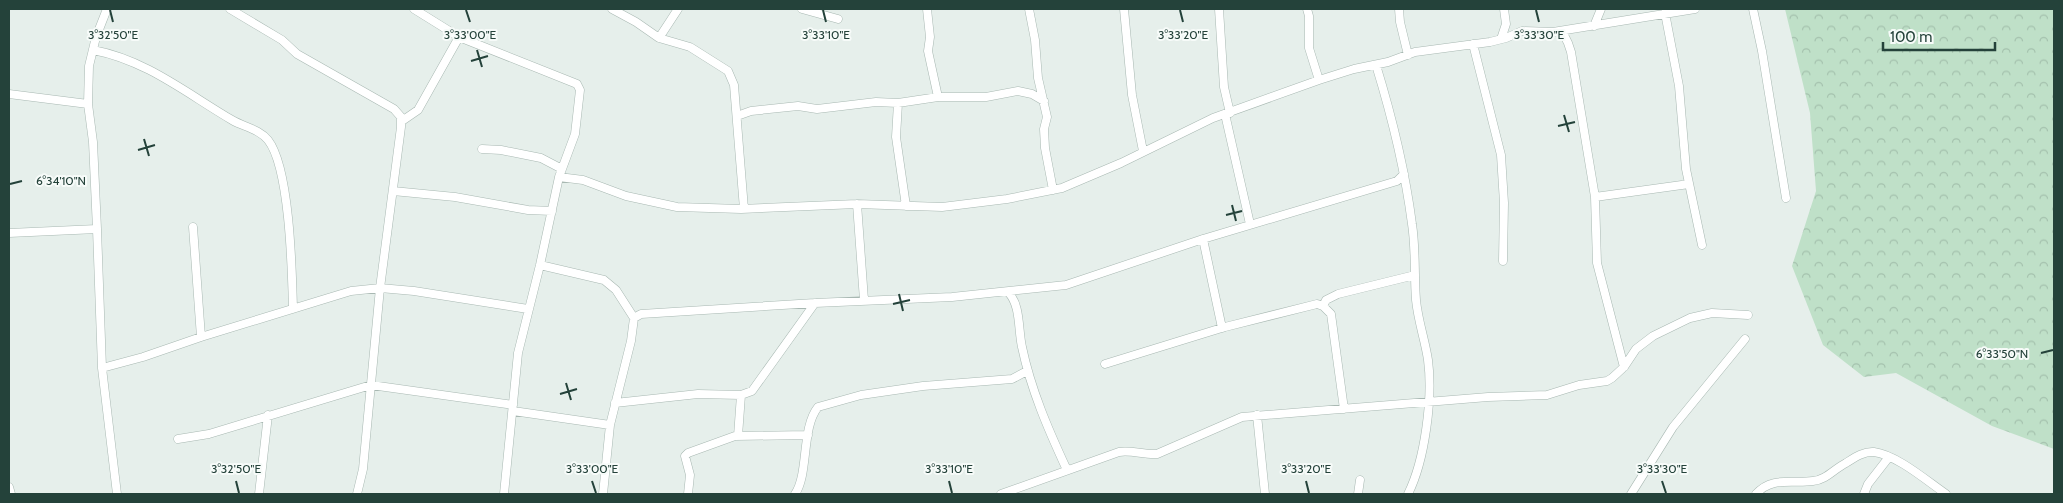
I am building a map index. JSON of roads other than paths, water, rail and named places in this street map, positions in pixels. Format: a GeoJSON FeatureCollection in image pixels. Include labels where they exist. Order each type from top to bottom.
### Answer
{"type":"FeatureCollection","features":[{"type":"Feature","properties":{"kind":"street"},"geometry":{"type":"LineString","coordinates":[[107,9],[93,50],[88,81],[88,104],[93,142],[98,229],[102,368],[117,494]]}},
{"type":"Feature","properties":{"kind":"street"},"geometry":{"type":"LineString","coordinates":[[230,9],[282,40],[297,54],[394,109],[401,117],[380,288],[363,469],[356,494]]}},
{"type":"Feature","properties":{"kind":"street"},"geometry":{"type":"LineString","coordinates":[[414,9],[459,37],[577,84],[580,90],[575,134],[559,177],[518,354],[504,494]]}},
{"type":"Feature","properties":{"kind":"street"},"geometry":{"type":"LineString","coordinates":[[612,9],[636,22],[659,38],[690,47],[728,71],[734,85],[744,209]]}},
{"type":"Feature","properties":{"kind":"street"},"geometry":{"type":"LineString","coordinates":[[659,38],[678,9]]}},
{"type":"Feature","properties":{"kind":"street"},"geometry":{"type":"LineString","coordinates":[[802,9],[838,19]]}},
{"type":"Feature","properties":{"kind":"street"},"geometry":{"type":"LineString","coordinates":[[927,9],[930,37],[928,51],[938,97]]}},
{"type":"Feature","properties":{"kind":"street"},"geometry":{"type":"LineString","coordinates":[[1029,9],[1035,40],[1038,78],[1047,116],[1044,129],[1045,148],[1053,190]]}},
{"type":"Feature","properties":{"kind":"street"},"geometry":{"type":"LineString","coordinates":[[1124,9],[1132,95],[1143,151]]}},
{"type":"Feature","properties":{"kind":"street"},"geometry":{"type":"LineString","coordinates":[[1219,9],[1224,87],[1250,224]]}},
{"type":"Feature","properties":{"kind":"street"},"geometry":{"type":"LineString","coordinates":[[1307,9],[1309,16],[1309,48],[1319,80]]}},
{"type":"Feature","properties":{"kind":"street"},"geometry":{"type":"LineString","coordinates":[[1399,9],[1400,22],[1408,55]]}},
{"type":"Feature","properties":{"kind":"street"},"geometry":{"type":"LineString","coordinates":[[1501,40],[1506,24],[1504,9]]}},
{"type":"Feature","properties":{"kind":"street"},"geometry":{"type":"LineString","coordinates":[[1594,26],[1600,9]]}},
{"type":"Feature","properties":{"kind":"street"},"geometry":{"type":"LineString","coordinates":[[559,177],[583,180],[626,196],[677,207],[744,209],[857,204],[942,207],[1007,199],[1053,190],[1120,163],[1228,113],[1319,80],[1354,69],[1376,65],[1425,49],[1501,40],[1522,31],[1562,31],[1695,9]]}},
{"type":"Feature","properties":{"kind":"street"},"geometry":{"type":"LineString","coordinates":[[1753,9],[1762,51],[1786,198]]}},
{"type":"Feature","properties":{"kind":"street"},"geometry":{"type":"LineString","coordinates":[[1665,13],[1679,86],[1686,169],[1702,245]]}},
{"type":"Feature","properties":{"kind":"street"},"geometry":{"type":"LineString","coordinates":[[1562,31],[1571,52],[1595,197],[1597,262],[1624,367]]}},
{"type":"Feature","properties":{"kind":"street"},"geometry":{"type":"LineString","coordinates":[[402,121],[418,110],[459,37]]}},
{"type":"Feature","properties":{"kind":"street"},"geometry":{"type":"LineString","coordinates":[[1473,44],[1501,155],[1504,203],[1503,261]]}},
{"type":"Feature","properties":{"kind":"street"},"geometry":{"type":"LineString","coordinates":[[93,50],[110,53],[152,70],[234,121],[254,129],[268,141],[284,186],[291,257],[293,309]]}},
{"type":"Feature","properties":{"kind":"street"},"geometry":{"type":"LineString","coordinates":[[1376,65],[1397,138],[1404,174],[1412,223],[1417,311],[1428,360],[1429,402],[1417,471],[1408,494]]}},
{"type":"Feature","properties":{"kind":"street"},"geometry":{"type":"LineString","coordinates":[[737,116],[751,110],[798,106],[817,108],[876,102],[898,103],[938,97],[986,97],[1018,91],[1032,94],[1044,101]]}},
{"type":"Feature","properties":{"kind":"street"},"geometry":{"type":"LineString","coordinates":[[9,94],[88,104]]}},
{"type":"Feature","properties":{"kind":"street"},"geometry":{"type":"LineString","coordinates":[[898,103],[896,137],[906,206]]}},
{"type":"Feature","properties":{"kind":"street"},"geometry":{"type":"LineString","coordinates":[[482,149],[501,150],[541,158],[562,169]]}},
{"type":"Feature","properties":{"kind":"street"},"geometry":{"type":"LineString","coordinates":[[634,318],[640,314],[864,300],[952,297],[1020,291],[1077,282],[1250,224],[1397,181],[1404,174]]}},
{"type":"Feature","properties":{"kind":"street"},"geometry":{"type":"LineString","coordinates":[[1397,181],[1405,185]]}},
{"type":"Feature","properties":{"kind":"street"},"geometry":{"type":"LineString","coordinates":[[1595,197],[1689,184]]}},
{"type":"Feature","properties":{"kind":"street"},"geometry":{"type":"LineString","coordinates":[[393,191],[455,197],[500,203],[520,208],[552,211]]}},
{"type":"Feature","properties":{"kind":"street"},"geometry":{"type":"LineString","coordinates":[[857,204],[864,300]]}},
{"type":"Feature","properties":{"kind":"street"},"geometry":{"type":"LineString","coordinates":[[193,227],[201,337]]}},
{"type":"Feature","properties":{"kind":"street"},"geometry":{"type":"LineString","coordinates":[[9,233],[98,229]]}},
{"type":"Feature","properties":{"kind":"street"},"geometry":{"type":"LineString","coordinates":[[1203,239],[1222,328]]}},
{"type":"Feature","properties":{"kind":"street"},"geometry":{"type":"LineString","coordinates":[[540,265],[604,280],[616,290],[634,318],[631,341],[610,425],[603,494]]}},
{"type":"Feature","properties":{"kind":"street"},"geometry":{"type":"LineString","coordinates":[[1323,306],[1326,300],[1338,294],[1415,275]]}},
{"type":"Feature","properties":{"kind":"street"},"geometry":{"type":"LineString","coordinates":[[102,368],[143,357],[201,337],[351,291],[380,288],[445,295],[528,309]]}},
{"type":"Feature","properties":{"kind":"street"},"geometry":{"type":"LineString","coordinates":[[1014,298],[1020,291]]}},
{"type":"Feature","properties":{"kind":"street"},"geometry":{"type":"LineString","coordinates":[[1008,292],[1014,298],[1027,371],[1035,398],[1067,470]]}},
{"type":"Feature","properties":{"kind":"street"},"geometry":{"type":"LineString","coordinates":[[615,403],[698,394],[741,395],[752,390],[815,303]]}},
{"type":"Feature","properties":{"kind":"street"},"geometry":{"type":"LineString","coordinates":[[1105,364],[1222,328],[1309,305],[1323,306],[1331,314],[1333,323],[1344,409]]}},
{"type":"Feature","properties":{"kind":"street"},"geometry":{"type":"LineString","coordinates":[[1001,494],[1022,490],[1067,470],[1126,450],[1157,454],[1242,417],[1488,397],[1547,395],[1579,385],[1607,381],[1624,367],[1636,349],[1652,336],[1690,318],[1712,313],[1748,315]]}},
{"type":"Feature","properties":{"kind":"street"},"geometry":{"type":"LineString","coordinates":[[1631,494],[1673,427],[1745,338]]}},
{"type":"Feature","properties":{"kind":"street"},"geometry":{"type":"LineString","coordinates":[[796,493],[814,412],[823,405],[861,394],[923,386],[1016,378],[1027,371]]}},
{"type":"Feature","properties":{"kind":"street"},"geometry":{"type":"LineString","coordinates":[[178,439],[209,434],[371,385],[610,425]]}},
{"type":"Feature","properties":{"kind":"street"},"geometry":{"type":"LineString","coordinates":[[738,436],[741,395]]}},
{"type":"Feature","properties":{"kind":"street"},"geometry":{"type":"LineString","coordinates":[[260,494],[268,415]]}},
{"type":"Feature","properties":{"kind":"street"},"geometry":{"type":"LineString","coordinates":[[1257,415],[1265,494]]}},
{"type":"Feature","properties":{"kind":"street"},"geometry":{"type":"LineString","coordinates":[[688,494],[690,475],[685,460],[686,454],[720,440],[738,436],[808,436]]}},
{"type":"Feature","properties":{"kind":"street"},"geometry":{"type":"LineString","coordinates":[[1756,494],[1764,486],[1772,483],[1785,480],[1813,481],[1825,478],[1836,468],[1862,454],[1873,452],[1889,457],[1946,494]]}},
{"type":"Feature","properties":{"kind":"street"},"geometry":{"type":"LineString","coordinates":[[1864,494],[1868,484],[1889,457]]}},
{"type":"Feature","properties":{"kind":"street"},"geometry":{"type":"LineString","coordinates":[[1358,494],[1360,480]]}},
{"type":"Feature","properties":{"kind":"street"},"geometry":{"type":"LineString","coordinates":[[9,488],[11,494]]}}]}
